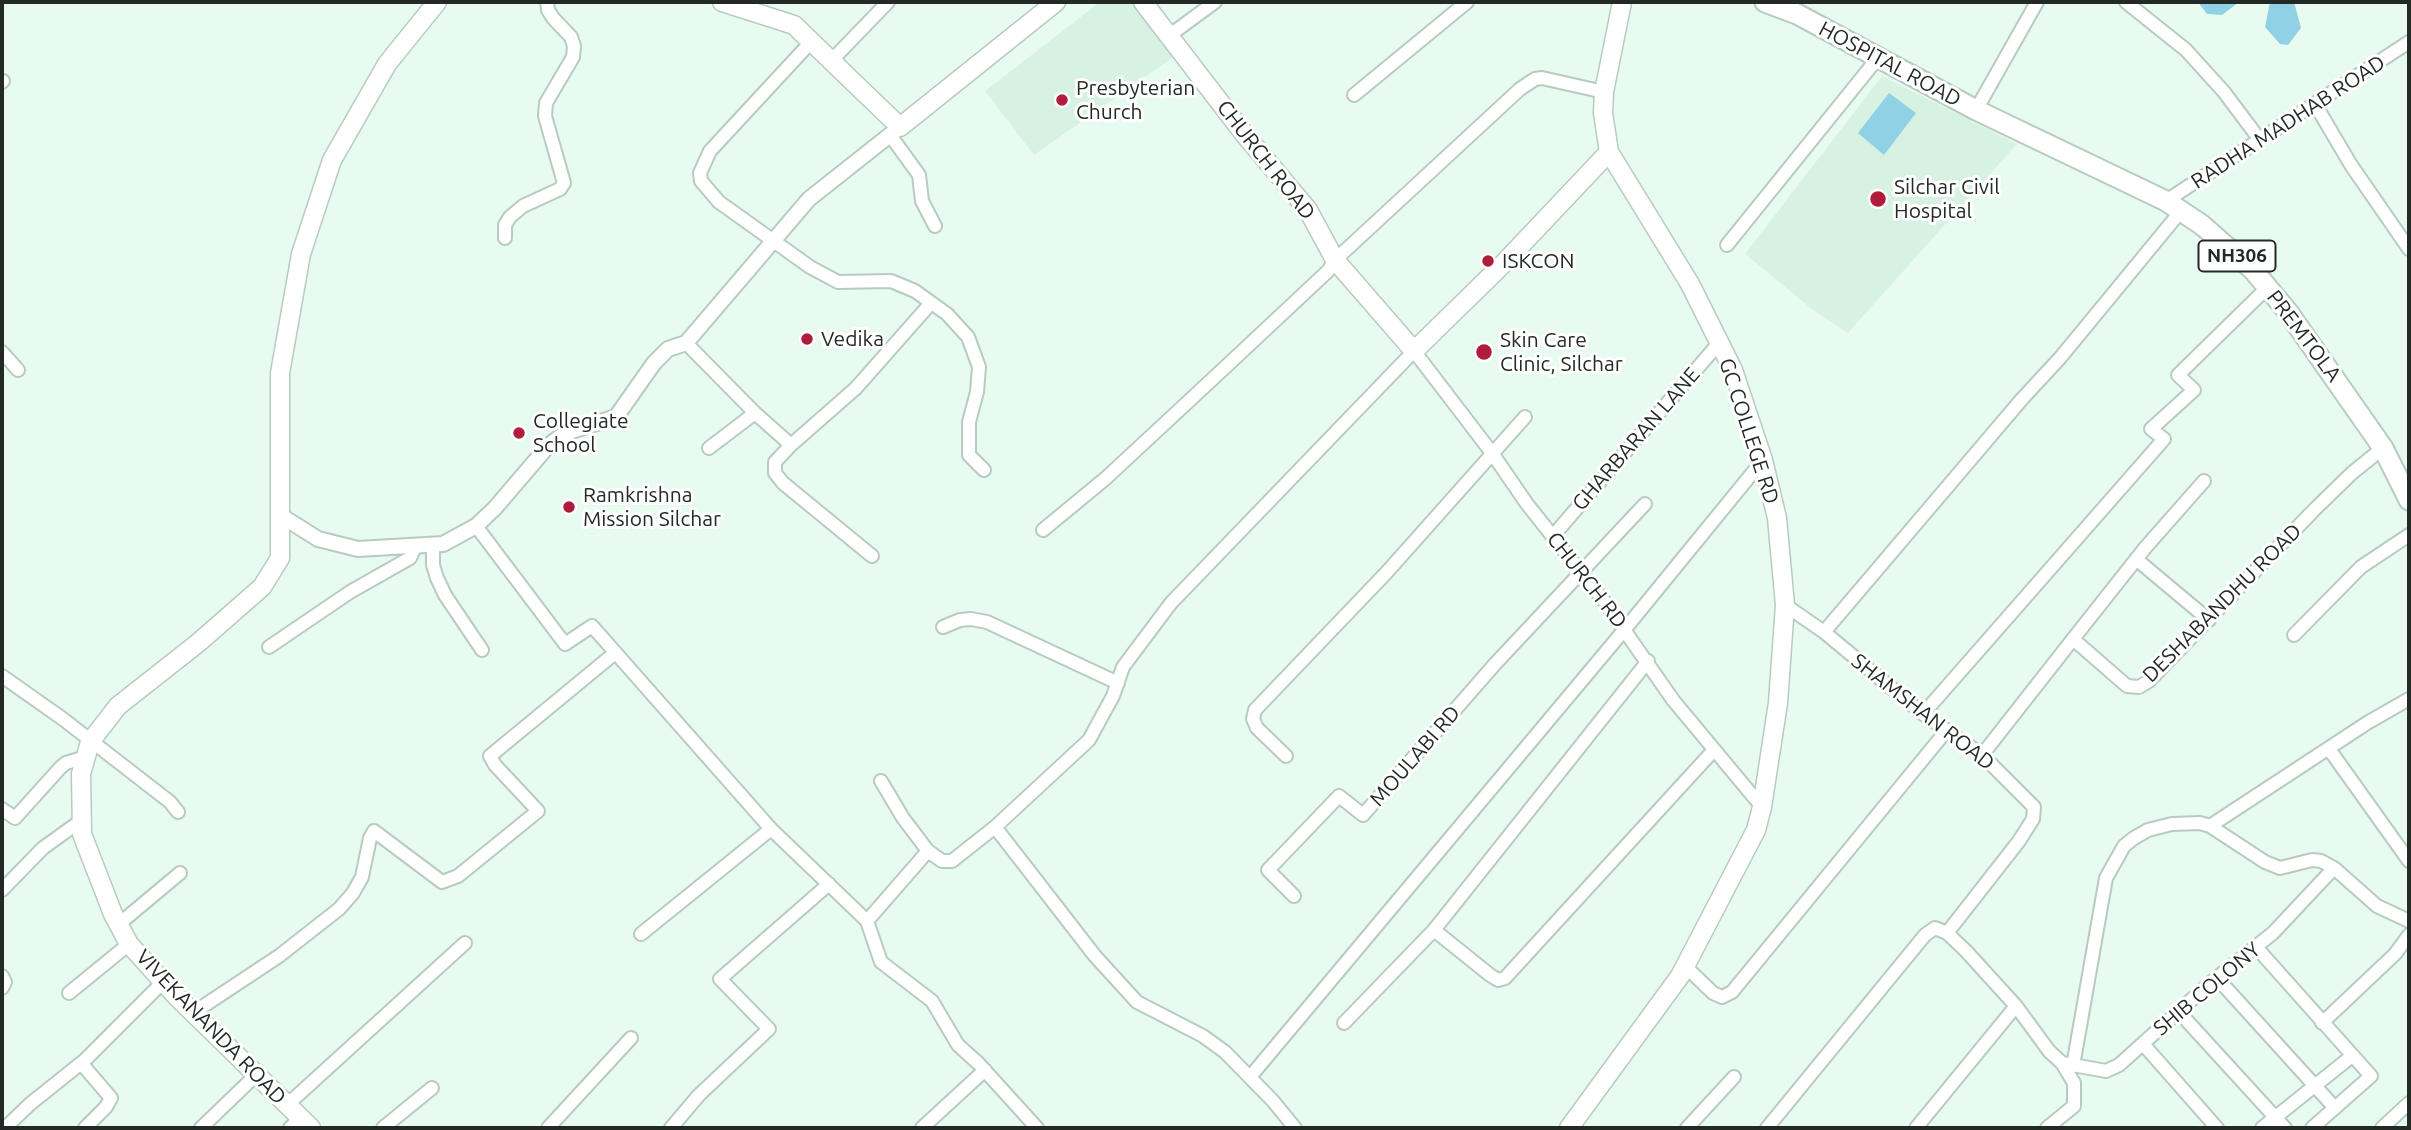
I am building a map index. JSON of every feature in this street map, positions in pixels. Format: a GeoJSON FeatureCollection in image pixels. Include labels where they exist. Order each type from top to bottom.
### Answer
{"type":"FeatureCollection","features":[{"type":"Feature","properties":{"kind":"highway","name":"HOSPITAL ROAD"},"geometry":{"type":"LineString","coordinates":[[1765,2],[1797,14],[1976,110]]}},
{"type":"Feature","properties":{"kind":"highway","name":"PREMTOLA"},"geometry":{"type":"LineString","coordinates":[[1976,110],[2174,206],[2235,254],[2268,287],[2322,359],[2383,447],[2409,500]]}},
{"type":"Feature","properties":{"kind":"main road"},"geometry":{"type":"LineString","coordinates":[[88,749],[118,706],[198,643],[262,587],[280,558],[280,373],[301,254],[332,160],[387,64],[436,2]]}},
{"type":"Feature","properties":{"kind":"main road"},"geometry":{"type":"LineString","coordinates":[[722,2],[794,25],[895,131],[1056,2]]}},
{"type":"Feature","properties":{"kind":"main road","name":"CHURCH ROAD"},"geometry":{"type":"LineString","coordinates":[[1143,2],[1245,135],[1308,210],[1335,260],[1414,351]]}},
{"type":"Feature","properties":{"kind":"main road","name":"GC COLLEGE RD"},"geometry":{"type":"LineString","coordinates":[[1569,1128],[1685,967],[1756,830],[1778,703],[1785,605],[1777,518],[1763,460],[1733,370],[1690,284],[1609,152],[1603,113],[1604,92],[1622,2]]}},
{"type":"Feature","properties":{"kind":"main road"},"geometry":{"type":"LineString","coordinates":[[1414,351],[1505,262],[1609,152]]}},
{"type":"Feature","properties":{"kind":"main road","name":"VIVEKANANDA ROAD"},"geometry":{"type":"LineString","coordinates":[[88,749],[81,774],[82,834],[118,924],[129,944],[297,1120]]}},
{"type":"Feature","properties":{"kind":"street"},"geometry":{"type":"LineString","coordinates":[[505,238],[505,225],[510,217],[523,206],[560,189],[564,183],[545,116],[546,103],[573,57],[574,46],[571,37],[548,10],[547,2]]}},
{"type":"Feature","properties":{"kind":"street"},"geometry":{"type":"LineString","coordinates":[[831,61],[888,2]]}},
{"type":"Feature","properties":{"kind":"street"},"geometry":{"type":"LineString","coordinates":[[1170,36],[1215,2]]}},
{"type":"Feature","properties":{"kind":"street"},"geometry":{"type":"LineString","coordinates":[[1354,95],[1467,2]]}},
{"type":"Feature","properties":{"kind":"street"},"geometry":{"type":"LineString","coordinates":[[1976,110],[2037,2]]}},
{"type":"Feature","properties":{"kind":"street"},"geometry":{"type":"LineString","coordinates":[[2126,2],[2186,50],[2224,92],[2260,140]]}},
{"type":"Feature","properties":{"kind":"street"},"geometry":{"type":"LineString","coordinates":[[811,42],[710,151],[700,173],[701,181],[719,202],[810,267],[838,282],[891,281],[915,291],[947,314],[968,337],[979,367],[977,392],[969,422],[970,455],[984,470]]}},
{"type":"Feature","properties":{"kind":"street","name":"RADHA MADHAB ROAD"},"geometry":{"type":"LineString","coordinates":[[1824,632],[2060,358],[2174,206],[2260,140],[2409,43]]}},
{"type":"Feature","properties":{"kind":"street"},"geometry":{"type":"LineString","coordinates":[[1727,245],[1877,59]]}},
{"type":"Feature","properties":{"kind":"street"},"geometry":{"type":"LineString","coordinates":[[1044,530],[1106,478],[1210,382],[1328,271],[1335,260],[1529,82],[1542,78],[1604,92]]}},
{"type":"Feature","properties":{"kind":"street"},"geometry":{"type":"LineString","coordinates":[[2315,104],[2351,165],[2409,249]]}},
{"type":"Feature","properties":{"kind":"street"},"geometry":{"type":"LineString","coordinates":[[280,515],[318,539],[358,549],[443,544],[476,526],[548,446],[565,433],[616,417],[654,363],[668,349],[685,343],[809,199],[895,131],[919,175],[922,201],[934,226]]}},
{"type":"Feature","properties":{"kind":"street"},"geometry":{"type":"LineString","coordinates":[[1923,714],[2164,439],[2151,429],[2194,390],[2178,375],[2268,287]]}},
{"type":"Feature","properties":{"kind":"street"},"geometry":{"type":"LineString","coordinates":[[872,556],[783,483],[775,473],[775,463],[791,445],[856,388],[931,303]]}},
{"type":"Feature","properties":{"kind":"street","name":"GHARBARAN LANE"},"geometry":{"type":"LineString","coordinates":[[1553,536],[1719,342]]}},
{"type":"Feature","properties":{"kind":"street"},"geometry":{"type":"LineString","coordinates":[[685,343],[791,445]]}},
{"type":"Feature","properties":{"kind":"street"},"geometry":{"type":"LineString","coordinates":[[881,781],[928,850],[942,861],[952,861],[995,827],[1089,740],[1102,719],[1123,667],[1171,603],[1414,351]]}},
{"type":"Feature","properties":{"kind":"street","name":"CHURCH RD"},"geometry":{"type":"LineString","coordinates":[[1414,351],[1492,453],[1527,504],[1625,629],[1673,700],[1762,807]]}},
{"type":"Feature","properties":{"kind":"street"},"geometry":{"type":"LineString","coordinates":[[2,352],[18,370]]}},
{"type":"Feature","properties":{"kind":"street"},"geometry":{"type":"LineString","coordinates":[[709,448],[755,413]]}},
{"type":"Feature","properties":{"kind":"street"},"geometry":{"type":"LineString","coordinates":[[1286,756],[1257,728],[1252,719],[1255,710],[1387,572],[1525,417]]}},
{"type":"Feature","properties":{"kind":"street","name":"DESHABANDHU ROAD"},"geometry":{"type":"LineString","coordinates":[[2073,639],[2121,683],[2133,688],[2149,681],[2352,472],[2383,447]]}},
{"type":"Feature","properties":{"kind":"street"},"geometry":{"type":"LineString","coordinates":[[1250,1077],[1763,460]]}},
{"type":"Feature","properties":{"kind":"street"},"geometry":{"type":"LineString","coordinates":[[1982,755],[2136,559],[2204,481]]}},
{"type":"Feature","properties":{"kind":"street"},"geometry":{"type":"LineString","coordinates":[[1581,572],[1645,504]]}},
{"type":"Feature","properties":{"kind":"street"},"geometry":{"type":"LineString","coordinates":[[476,526],[565,644],[592,626],[771,829],[867,921],[881,962],[932,1001],[958,1045],[985,1070],[1037,1128]]}},
{"type":"Feature","properties":{"kind":"street"},"geometry":{"type":"LineString","coordinates":[[2294,635],[2361,567],[2409,535]]}},
{"type":"Feature","properties":{"kind":"street"},"geometry":{"type":"LineString","coordinates":[[433,544],[433,565],[437,578],[445,595],[482,650]]}},
{"type":"Feature","properties":{"kind":"street"},"geometry":{"type":"LineString","coordinates":[[269,648],[350,592],[411,558],[416,545]]}},
{"type":"Feature","properties":{"kind":"street"},"geometry":{"type":"LineString","coordinates":[[2136,559],[2209,620]]}},
{"type":"Feature","properties":{"kind":"street","name":"MOULABI RD"},"geometry":{"type":"LineString","coordinates":[[1294,896],[1268,870],[1339,796],[1363,815],[1495,664],[1581,572]]}},
{"type":"Feature","properties":{"kind":"street","name":"SHAMSHAN ROAD"},"geometry":{"type":"LineString","coordinates":[[1785,605],[1824,632],[1923,714],[1982,755],[2034,807],[2034,813],[2019,841],[1947,933]]}},
{"type":"Feature","properties":{"kind":"street"},"geometry":{"type":"LineString","coordinates":[[943,627],[960,620],[987,622],[1118,683]]}},
{"type":"Feature","properties":{"kind":"street"},"geometry":{"type":"LineString","coordinates":[[193,1013],[279,956],[339,909],[362,877],[370,838],[374,831],[442,882],[458,876],[538,811],[495,765],[490,756],[615,653]]}},
{"type":"Feature","properties":{"kind":"street"},"geometry":{"type":"LineString","coordinates":[[1344,1023],[1434,930],[1648,660]]}},
{"type":"Feature","properties":{"kind":"street"},"geometry":{"type":"LineString","coordinates":[[2,676],[88,749],[170,802],[178,812]]}},
{"type":"Feature","properties":{"kind":"street"},"geometry":{"type":"LineString","coordinates":[[2210,826],[2409,699]]}},
{"type":"Feature","properties":{"kind":"street"},"geometry":{"type":"LineString","coordinates":[[1685,967],[1713,993],[1722,997],[1731,992],[1947,730]]}},
{"type":"Feature","properties":{"kind":"street"},"geometry":{"type":"LineString","coordinates":[[2,809],[15,818],[61,767],[88,749]]}},
{"type":"Feature","properties":{"kind":"street"},"geometry":{"type":"LineString","coordinates":[[2329,749],[2409,862]]}},
{"type":"Feature","properties":{"kind":"street"},"geometry":{"type":"LineString","coordinates":[[1434,930],[1490,975],[1499,980],[1506,978],[1713,751]]}},
{"type":"Feature","properties":{"kind":"street"},"geometry":{"type":"LineString","coordinates":[[2,890],[43,848],[82,820]]}},
{"type":"Feature","properties":{"kind":"street"},"geometry":{"type":"LineString","coordinates":[[2054,1126],[2074,1106],[2076,1097],[2072,1079],[2073,1066],[2106,878],[2124,846],[2134,838],[2172,824],[2189,822],[2210,826],[2273,866],[2286,868],[2312,860],[2321,861],[2377,906],[2409,920]]}},
{"type":"Feature","properties":{"kind":"street"},"geometry":{"type":"LineString","coordinates":[[995,827],[1095,956],[1137,1002],[1203,1036],[1225,1052],[1273,1101],[1295,1128]]}},
{"type":"Feature","properties":{"kind":"street"},"geometry":{"type":"LineString","coordinates":[[641,934],[771,829]]}},
{"type":"Feature","properties":{"kind":"street"},"geometry":{"type":"LineString","coordinates":[[867,921],[928,850]]}},
{"type":"Feature","properties":{"kind":"street","name":"SHIB COLONY"},"geometry":{"type":"LineString","coordinates":[[2073,1066],[2106,1071],[2119,1065],[2178,1011],[2256,947],[2332,871]]}},
{"type":"Feature","properties":{"kind":"street"},"geometry":{"type":"LineString","coordinates":[[118,924],[180,873]]}},
{"type":"Feature","properties":{"kind":"street"},"geometry":{"type":"LineString","coordinates":[[671,1128],[699,1095],[769,1029],[720,979],[828,884]]}},
{"type":"Feature","properties":{"kind":"street"},"geometry":{"type":"LineString","coordinates":[[1767,1128],[1925,935],[1935,928],[1947,933],[2016,1006],[2049,1051],[2073,1066]]}},
{"type":"Feature","properties":{"kind":"street"},"geometry":{"type":"LineString","coordinates":[[2322,1023],[2395,954],[2409,935]]}},
{"type":"Feature","properties":{"kind":"street"},"geometry":{"type":"LineString","coordinates":[[297,1120],[465,943]]}},
{"type":"Feature","properties":{"kind":"street"},"geometry":{"type":"LineString","coordinates":[[69,993],[129,944]]}},
{"type":"Feature","properties":{"kind":"street"},"geometry":{"type":"LineString","coordinates":[[2256,947],[2371,1076],[2312,1128]]}},
{"type":"Feature","properties":{"kind":"street"},"geometry":{"type":"LineString","coordinates":[[2,976],[5,982],[2,988]]}},
{"type":"Feature","properties":{"kind":"street"},"geometry":{"type":"LineString","coordinates":[[2217,978],[2335,1108]]}},
{"type":"Feature","properties":{"kind":"street"},"geometry":{"type":"LineString","coordinates":[[5,1128],[81,1063],[164,981]]}},
{"type":"Feature","properties":{"kind":"street"},"geometry":{"type":"LineString","coordinates":[[1916,1128],[2016,1006]]}},
{"type":"Feature","properties":{"kind":"street"},"geometry":{"type":"LineString","coordinates":[[2178,1011],[2285,1128]]}},
{"type":"Feature","properties":{"kind":"street"},"geometry":{"type":"LineString","coordinates":[[548,1128],[631,1038]]}},
{"type":"Feature","properties":{"kind":"street"},"geometry":{"type":"LineString","coordinates":[[2143,1044],[2217,1128]]}},
{"type":"Feature","properties":{"kind":"street"},"geometry":{"type":"LineString","coordinates":[[2262,1128],[2352,1056]]}},
{"type":"Feature","properties":{"kind":"street"},"geometry":{"type":"LineString","coordinates":[[81,1063],[111,1098],[106,1107],[85,1128]]}},
{"type":"Feature","properties":{"kind":"street"},"geometry":{"type":"LineString","coordinates":[[922,1128],[985,1070]]}},
{"type":"Feature","properties":{"kind":"street"},"geometry":{"type":"LineString","coordinates":[[201,1128],[256,1075]]}},
{"type":"Feature","properties":{"kind":"street"},"geometry":{"type":"LineString","coordinates":[[1686,1128],[1734,1077]]}},
{"type":"Feature","properties":{"kind":"street"},"geometry":{"type":"LineString","coordinates":[[383,1128],[432,1088]]}},
{"type":"Feature","properties":{"kind":"street"},"geometry":{"type":"LineString","coordinates":[[2382,1128],[2409,1103]]}},
{"type":"Feature","properties":{"kind":"shaded area"},"geometry":{"type":"Polygon","coordinates":[[[1100,2],[1147,2],[1179,53],[1034,155],[985,91],[1100,2]]]}},
{"type":"Feature","properties":{"kind":"shaded area","name":"Silchar Civil Hospital"},"geometry":{"type":"Polygon","coordinates":[[[1882,76],[2017,144],[1848,333],[1812,309],[1745,254],[1882,76]]]}},
{"type":"Feature","properties":{"kind":"water"},"geometry":{"type":"Polygon","coordinates":[[[2198,2],[2239,2],[2222,15],[2207,14],[2198,2]]]}},
{"type":"Feature","properties":{"kind":"water"},"geometry":{"type":"Polygon","coordinates":[[[2270,2],[2294,2],[2301,28],[2288,45],[2280,44],[2265,27],[2270,2]]]}},
{"type":"Feature","properties":{"kind":"water"},"geometry":{"type":"Polygon","coordinates":[[[1889,93],[1916,113],[1884,155],[1858,133],[1889,93]]]}},
{"type":"Feature","properties":{"kind":"place","name":"Presbyterian Church"},"geometry":{"type":"Point","coordinates":[1062,100]}},
{"type":"Feature","properties":{"kind":"place","name":"Silchar Civil Hospital"},"geometry":{"type":"Point","coordinates":[1878,199]}},
{"type":"Feature","properties":{"kind":"place","name":"ISKCON"},"geometry":{"type":"Point","coordinates":[1488,261]}},
{"type":"Feature","properties":{"kind":"place","name":"Vedika"},"geometry":{"type":"Point","coordinates":[807,339]}},
{"type":"Feature","properties":{"kind":"place","name":"Skin Care Clinic, Silchar"},"geometry":{"type":"Point","coordinates":[1484,352]}},
{"type":"Feature","properties":{"kind":"place","name":"Collegiate School"},"geometry":{"type":"Point","coordinates":[519,433]}},
{"type":"Feature","properties":{"kind":"place","name":"Ramkrishna Mission Silchar"},"geometry":{"type":"Point","coordinates":[569,507]}}]}
